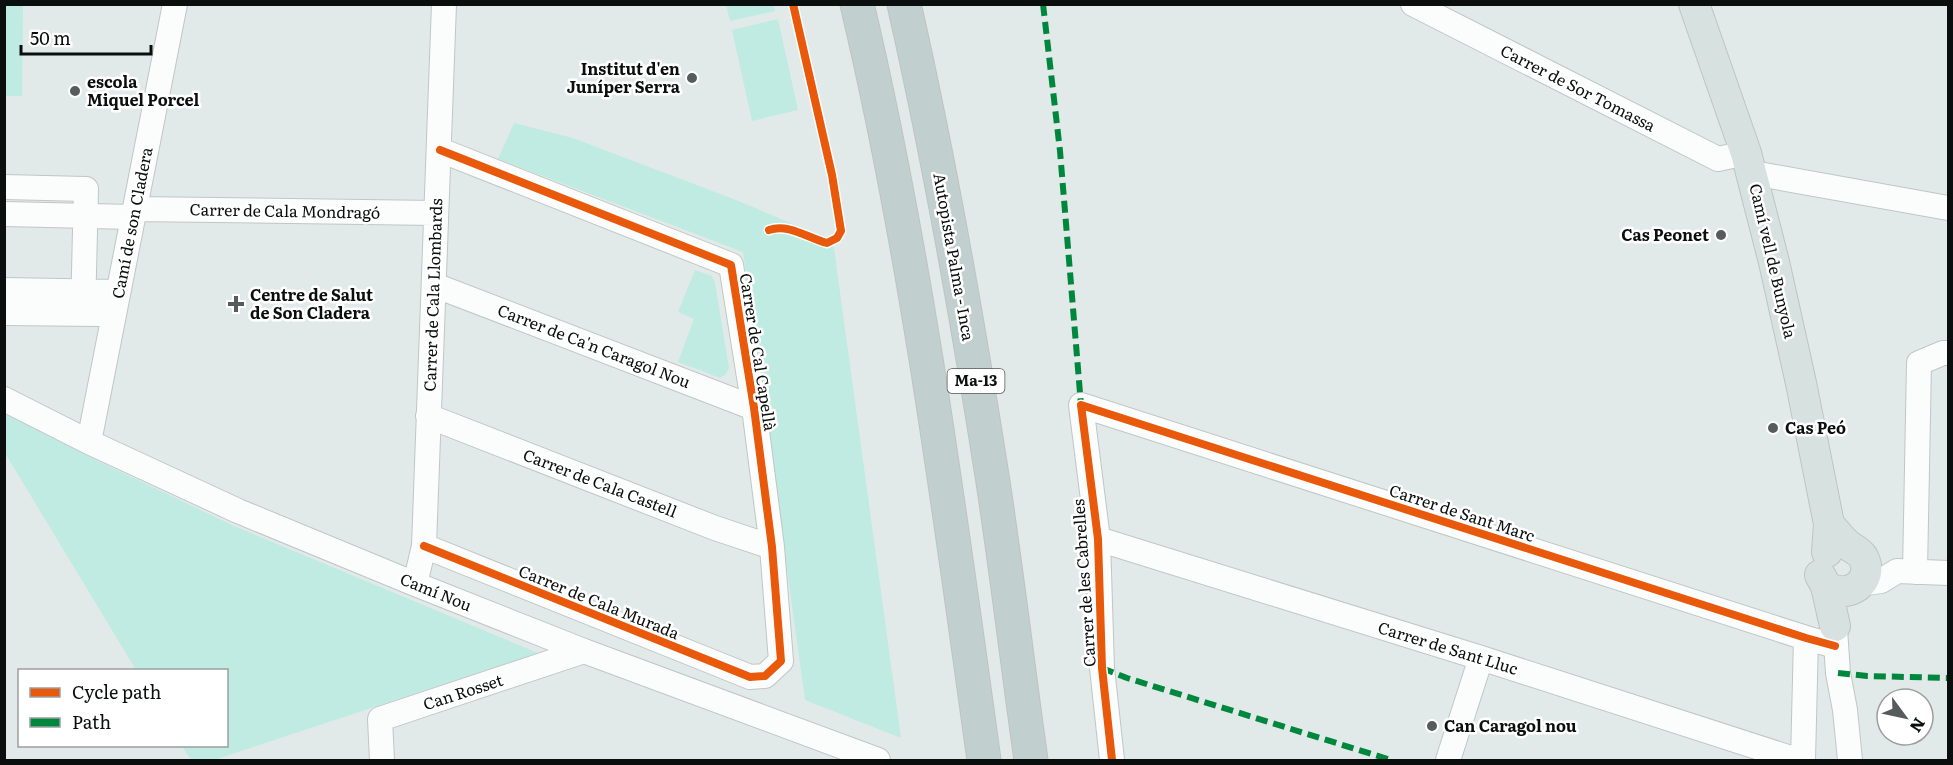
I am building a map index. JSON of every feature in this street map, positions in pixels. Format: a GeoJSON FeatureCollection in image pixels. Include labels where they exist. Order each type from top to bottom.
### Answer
{"type":"FeatureCollection","features":[{"type":"Feature","properties":{"kind":"highway","name":"Ma-13"},"geometry":{"type":"LineString","coordinates":[[857,4],[896,191],[931,389],[984,760]]}},
{"type":"Feature","properties":{"kind":"highway","name":"Autopista Palma - Inca"},"geometry":{"type":"LineString","coordinates":[[904,4],[943,192],[979,399],[1031,760]]}},
{"type":"Feature","properties":{"kind":"main road","name":"Camí vell de Bunyola"},"geometry":{"type":"LineString","coordinates":[[1694,4],[1750,163],[1841,544]]}},
{"type":"Feature","properties":{"kind":"main road"},"geometry":{"type":"LineString","coordinates":[[1841,544],[1865,564],[1864,578],[1846,587],[1821,580],[1819,565],[1841,544]]}},
{"type":"Feature","properties":{"kind":"main road"},"geometry":{"type":"LineString","coordinates":[[1835,636],[1846,587]]}},
{"type":"Feature","properties":{"kind":"street","name":"Camí de son Cladera"},"geometry":{"type":"LineString","coordinates":[[89,442],[175,4]]}},
{"type":"Feature","properties":{"kind":"street","name":"Carrer de Cala Llombards"},"geometry":{"type":"LineString","coordinates":[[415,584],[424,546],[444,4]]}},
{"type":"Feature","properties":{"kind":"street","name":"Carrer de Sor Tomassa"},"geometry":{"type":"LineString","coordinates":[[1413,4],[1718,159],[1750,163]]}},
{"type":"Feature","properties":{"kind":"street","name":"Carrer de Cal Capellà"},"geometry":{"type":"LineString","coordinates":[[440,150],[731,265],[772,547],[781,661],[765,676]]}},
{"type":"Feature","properties":{"kind":"street"},"geometry":{"type":"LineString","coordinates":[[1750,163],[1948,208]]}},
{"type":"Feature","properties":{"kind":"street"},"geometry":{"type":"LineString","coordinates":[[4,187],[86,189],[83,303]]}},
{"type":"Feature","properties":{"kind":"street","name":"Carrer de Cala Mondragó"},"geometry":{"type":"LineString","coordinates":[[4,214],[85,216],[134,213],[436,213]]}},
{"type":"Feature","properties":{"kind":"street","name":"Carrer de Ca'n Caragol Nou"},"geometry":{"type":"LineString","coordinates":[[434,285],[753,408]]}},
{"type":"Feature","properties":{"kind":"street"},"geometry":{"type":"LineString","coordinates":[[4,290],[83,303]]}},
{"type":"Feature","properties":{"kind":"street"},"geometry":{"type":"LineString","coordinates":[[4,313],[83,303],[116,303]]}},
{"type":"Feature","properties":{"kind":"street"},"geometry":{"type":"LineString","coordinates":[[1906,572],[1919,363],[1948,353]]}},
{"type":"Feature","properties":{"kind":"street","name":"Camí Nou"},"geometry":{"type":"LineString","coordinates":[[4,399],[89,442],[238,511],[834,752],[878,760]]}},
{"type":"Feature","properties":{"kind":"street","name":"Carrer de les Cabrelles"},"geometry":{"type":"LineString","coordinates":[[1081,405],[1098,539],[1102,668],[1112,760]]}},
{"type":"Feature","properties":{"kind":"street","name":"Carrer de Sant Marc"},"geometry":{"type":"LineString","coordinates":[[1081,405],[1806,638],[1835,636]]}},
{"type":"Feature","properties":{"kind":"street","name":"Carrer de Cala Castell"},"geometry":{"type":"LineString","coordinates":[[428,416],[715,528],[772,547]]}},
{"type":"Feature","properties":{"kind":"street","name":"Carrer de Sant Lluc"},"geometry":{"type":"LineString","coordinates":[[1098,539],[1481,658],[1797,760]]}},
{"type":"Feature","properties":{"kind":"street"},"geometry":{"type":"LineString","coordinates":[[1841,544],[1906,572]]}},
{"type":"Feature","properties":{"kind":"street","name":"Carrer de Cala Murada"},"geometry":{"type":"LineString","coordinates":[[424,546],[750,677],[765,676]]}},
{"type":"Feature","properties":{"kind":"street"},"geometry":{"type":"LineString","coordinates":[[1846,587],[1881,581],[1906,572],[1948,573]]}},
{"type":"Feature","properties":{"kind":"street"},"geometry":{"type":"LineString","coordinates":[[1835,636],[1850,760]]}},
{"type":"Feature","properties":{"kind":"street"},"geometry":{"type":"LineString","coordinates":[[1803,760],[1806,638]]}},
{"type":"Feature","properties":{"kind":"street","name":"Can Rosset"},"geometry":{"type":"LineString","coordinates":[[382,760],[380,719],[584,651]]}},
{"type":"Feature","properties":{"kind":"street"},"geometry":{"type":"LineString","coordinates":[[1448,760],[1481,658]]}},
{"type":"Feature","properties":{"kind":"green space"},"geometry":{"type":"Polygon","coordinates":[[[5,4],[23,5],[22,96],[5,96],[5,4]]]}},
{"type":"Feature","properties":{"kind":"green space"},"geometry":{"type":"Polygon","coordinates":[[[726,5],[774,5],[775,11],[730,21],[726,5]]]}},
{"type":"Feature","properties":{"kind":"green space"},"geometry":{"type":"Polygon","coordinates":[[[778,19],[798,110],[752,121],[732,30],[778,19]]]}},
{"type":"Feature","properties":{"kind":"green space"},"geometry":{"type":"Polygon","coordinates":[[[514,123],[573,138],[736,200],[833,241],[901,738],[805,700],[743,252],[498,159],[514,123]]]}},
{"type":"Feature","properties":{"kind":"green space"},"geometry":{"type":"Polygon","coordinates":[[[695,270],[712,276],[715,283],[729,368],[720,378],[678,362],[694,319],[678,312],[695,270]]]}},
{"type":"Feature","properties":{"kind":"green space"},"geometry":{"type":"Polygon","coordinates":[[[5,410],[96,460],[232,525],[538,653],[214,760],[191,760],[183,747],[228,747],[228,669],[135,669],[5,453],[5,410]]]}},
{"type":"Feature","properties":{"kind":"marked path"},"geometry":{"type":"LineString","coordinates":[[1043,4],[1060,151],[1081,405]]}},
{"type":"Feature","properties":{"kind":"marked path"},"geometry":{"type":"LineString","coordinates":[[1102,668],[1127,678],[1391,760]]}},
{"type":"Feature","properties":{"kind":"marked path"},"geometry":{"type":"LineString","coordinates":[[1838,673],[1948,678]]}},
{"type":"Feature","properties":{"kind":"cycle path"},"geometry":{"type":"LineString","coordinates":[[769,230],[783,228],[827,243],[837,238],[841,231],[832,175],[793,4]]}},
{"type":"Feature","properties":{"kind":"cycle path"},"geometry":{"type":"LineString","coordinates":[[424,546],[750,677],[765,676],[781,661],[772,547],[754,408],[731,265],[440,150]]}},
{"type":"Feature","properties":{"kind":"cycle path"},"geometry":{"type":"LineString","coordinates":[[1112,760],[1102,668],[1098,539],[1081,405],[1835,646]]}},
{"type":"Feature","properties":{"kind":"place","name":"Institut d'en Juníper Serra"},"geometry":{"type":"Point","coordinates":[692,78]}},
{"type":"Feature","properties":{"kind":"place","name":"escola Miquel Porcel"},"geometry":{"type":"Point","coordinates":[75,91]}},
{"type":"Feature","properties":{"kind":"place","name":"Cas Peonet"},"geometry":{"type":"Point","coordinates":[1721,235]}},
{"type":"Feature","properties":{"kind":"place","name":"Centre de Salut de Son Cladera"},"geometry":{"type":"Point","coordinates":[236,304]}},
{"type":"Feature","properties":{"kind":"place","name":"Cas Peó"},"geometry":{"type":"Point","coordinates":[1773,428]}},
{"type":"Feature","properties":{"kind":"place","name":"Can Caragol nou"},"geometry":{"type":"Point","coordinates":[1432,726]}}]}
